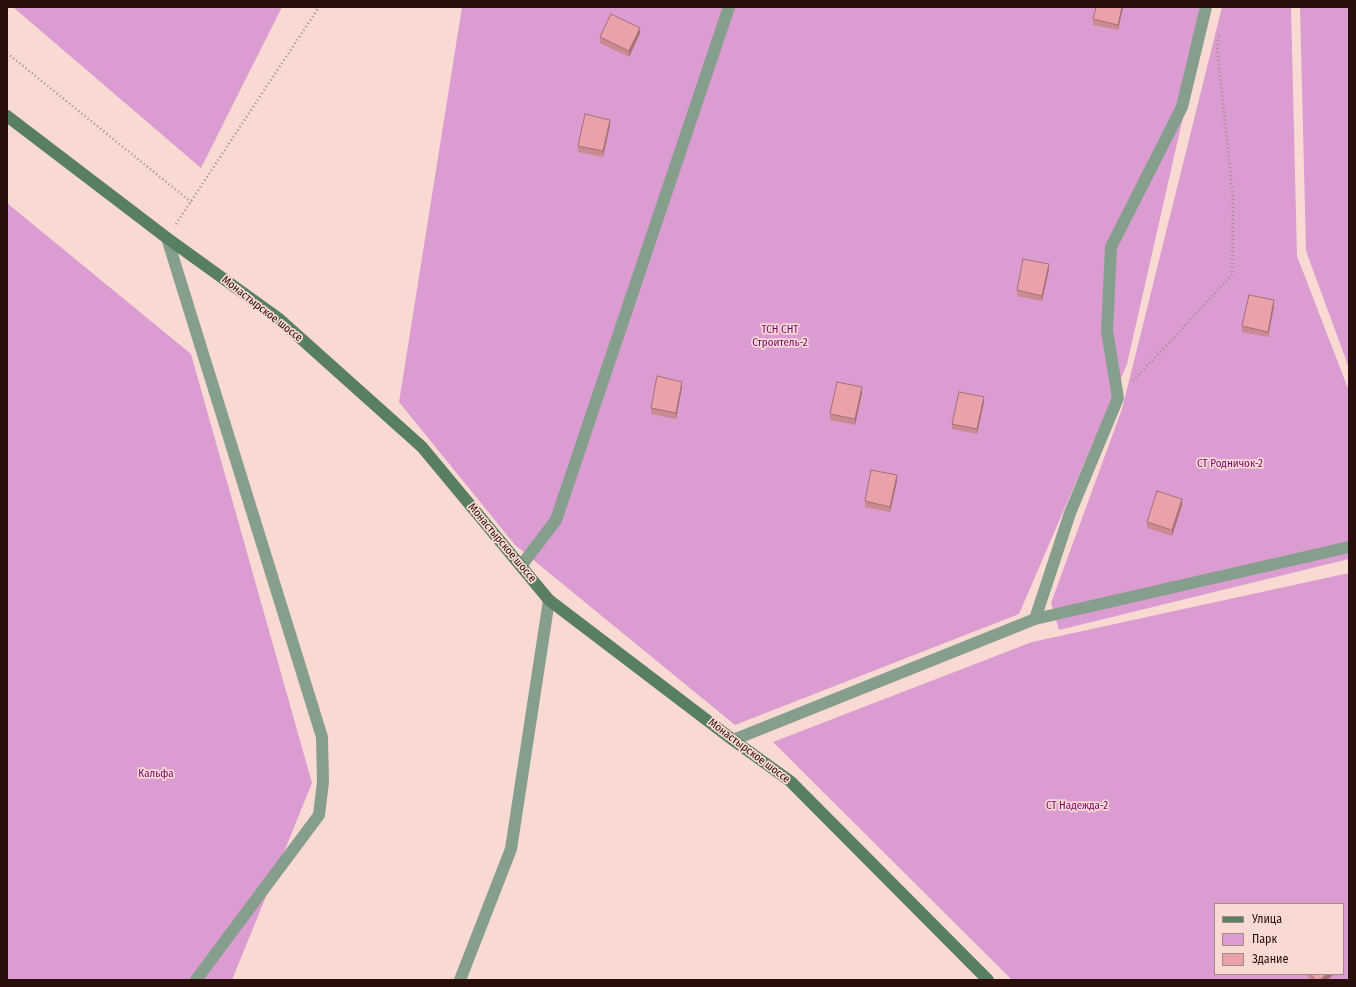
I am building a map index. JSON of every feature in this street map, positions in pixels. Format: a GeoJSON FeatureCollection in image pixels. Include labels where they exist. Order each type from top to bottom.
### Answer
{"type":"FeatureCollection","features":[{"type":"Feature","properties":{"kind":"main road","name":"Монастырское шоссе"},"geometry":{"type":"LineString","coordinates":[[7,116],[168,238],[278,318],[422,446],[549,600],[733,740],[790,781],[988,980]]}},
{"type":"Feature","properties":{"kind":"street"},"geometry":{"type":"LineString","coordinates":[[520,566],[556,520],[729,7]]}},
{"type":"Feature","properties":{"kind":"street"},"geometry":{"type":"LineString","coordinates":[[1035,619],[1070,513],[1118,398],[1107,331],[1111,247],[1182,108],[1206,7]]}},
{"type":"Feature","properties":{"kind":"street"},"geometry":{"type":"LineString","coordinates":[[168,238],[322,737],[324,782],[320,815],[196,980]]}},
{"type":"Feature","properties":{"kind":"street"},"geometry":{"type":"LineString","coordinates":[[733,740],[1035,619],[1349,547]]}},
{"type":"Feature","properties":{"kind":"street"},"geometry":{"type":"LineString","coordinates":[[460,980],[511,849],[549,600]]}},
{"type":"Feature","properties":{"kind":"path"},"geometry":{"type":"LineString","coordinates":[[168,238],[319,7]]}},
{"type":"Feature","properties":{"kind":"path"},"geometry":{"type":"LineString","coordinates":[[1118,398],[1232,275],[1233,199],[1217,46],[1220,30]]}},
{"type":"Feature","properties":{"kind":"path"},"geometry":{"type":"LineString","coordinates":[[7,53],[191,202]]}},
{"type":"Feature","properties":{"kind":"green space"},"geometry":{"type":"Polygon","coordinates":[[[13,7],[282,7],[201,168],[13,7]]]}},
{"type":"Feature","properties":{"kind":"green space","name":"ТСН СНТ Строитель-2"},"geometry":{"type":"Polygon","coordinates":[[[462,7],[1208,7],[1127,364],[1019,614],[735,725],[515,545],[399,402],[462,7]]]}},
{"type":"Feature","properties":{"kind":"green space","name":"СТ Родничок-2"},"geometry":{"type":"Polygon","coordinates":[[[1222,7],[1291,7],[1297,256],[1349,391],[1349,559],[1059,630],[1051,603],[1122,409],[1222,7]]]}},
{"type":"Feature","properties":{"kind":"green space"},"geometry":{"type":"Polygon","coordinates":[[[1300,7],[1349,7],[1349,368],[1306,251],[1300,7]]]}},
{"type":"Feature","properties":{"kind":"green space","name":"Кальфа"},"geometry":{"type":"Polygon","coordinates":[[[7,203],[191,354],[312,783],[232,980],[7,980],[7,203]]]}},
{"type":"Feature","properties":{"kind":"green space","name":"СТ Надежда-2"},"geometry":{"type":"Polygon","coordinates":[[[1349,573],[1349,980],[1012,980],[773,742],[1032,642],[1349,573]]]}},
{"type":"Feature","properties":{"kind":"building"},"geometry":{"type":"Polygon","coordinates":[[[1096,7],[1122,7],[1118,25],[1093,19],[1096,7]]]}},
{"type":"Feature","properties":{"kind":"building"},"geometry":{"type":"Polygon","coordinates":[[[611,14],[640,28],[629,51],[600,37],[611,14]]]}},
{"type":"Feature","properties":{"kind":"building"},"geometry":{"type":"Polygon","coordinates":[[[585,114],[610,120],[603,151],[578,146],[585,114]]]}},
{"type":"Feature","properties":{"kind":"building"},"geometry":{"type":"Polygon","coordinates":[[[1023,259],[1049,264],[1042,296],[1017,290],[1023,259]]]}},
{"type":"Feature","properties":{"kind":"building"},"geometry":{"type":"Polygon","coordinates":[[[1249,295],[1274,300],[1268,332],[1242,326],[1249,295]]]}},
{"type":"Feature","properties":{"kind":"building"},"geometry":{"type":"Polygon","coordinates":[[[657,376],[682,382],[676,413],[651,408],[657,376]]]}},
{"type":"Feature","properties":{"kind":"building"},"geometry":{"type":"Polygon","coordinates":[[[837,382],[862,387],[855,419],[830,414],[837,382]]]}},
{"type":"Feature","properties":{"kind":"building"},"geometry":{"type":"Polygon","coordinates":[[[959,392],[984,397],[977,429],[952,424],[959,392]]]}},
{"type":"Feature","properties":{"kind":"building"},"geometry":{"type":"Polygon","coordinates":[[[871,470],[897,475],[890,507],[865,501],[871,470]]]}},
{"type":"Feature","properties":{"kind":"building"},"geometry":{"type":"Polygon","coordinates":[[[1157,491],[1182,499],[1172,530],[1147,522],[1157,491]]]}},
{"type":"Feature","properties":{"kind":"building"},"geometry":{"type":"Polygon","coordinates":[[[1312,975],[1326,975],[1320,980],[1315,980],[1312,975]]]}}]}
